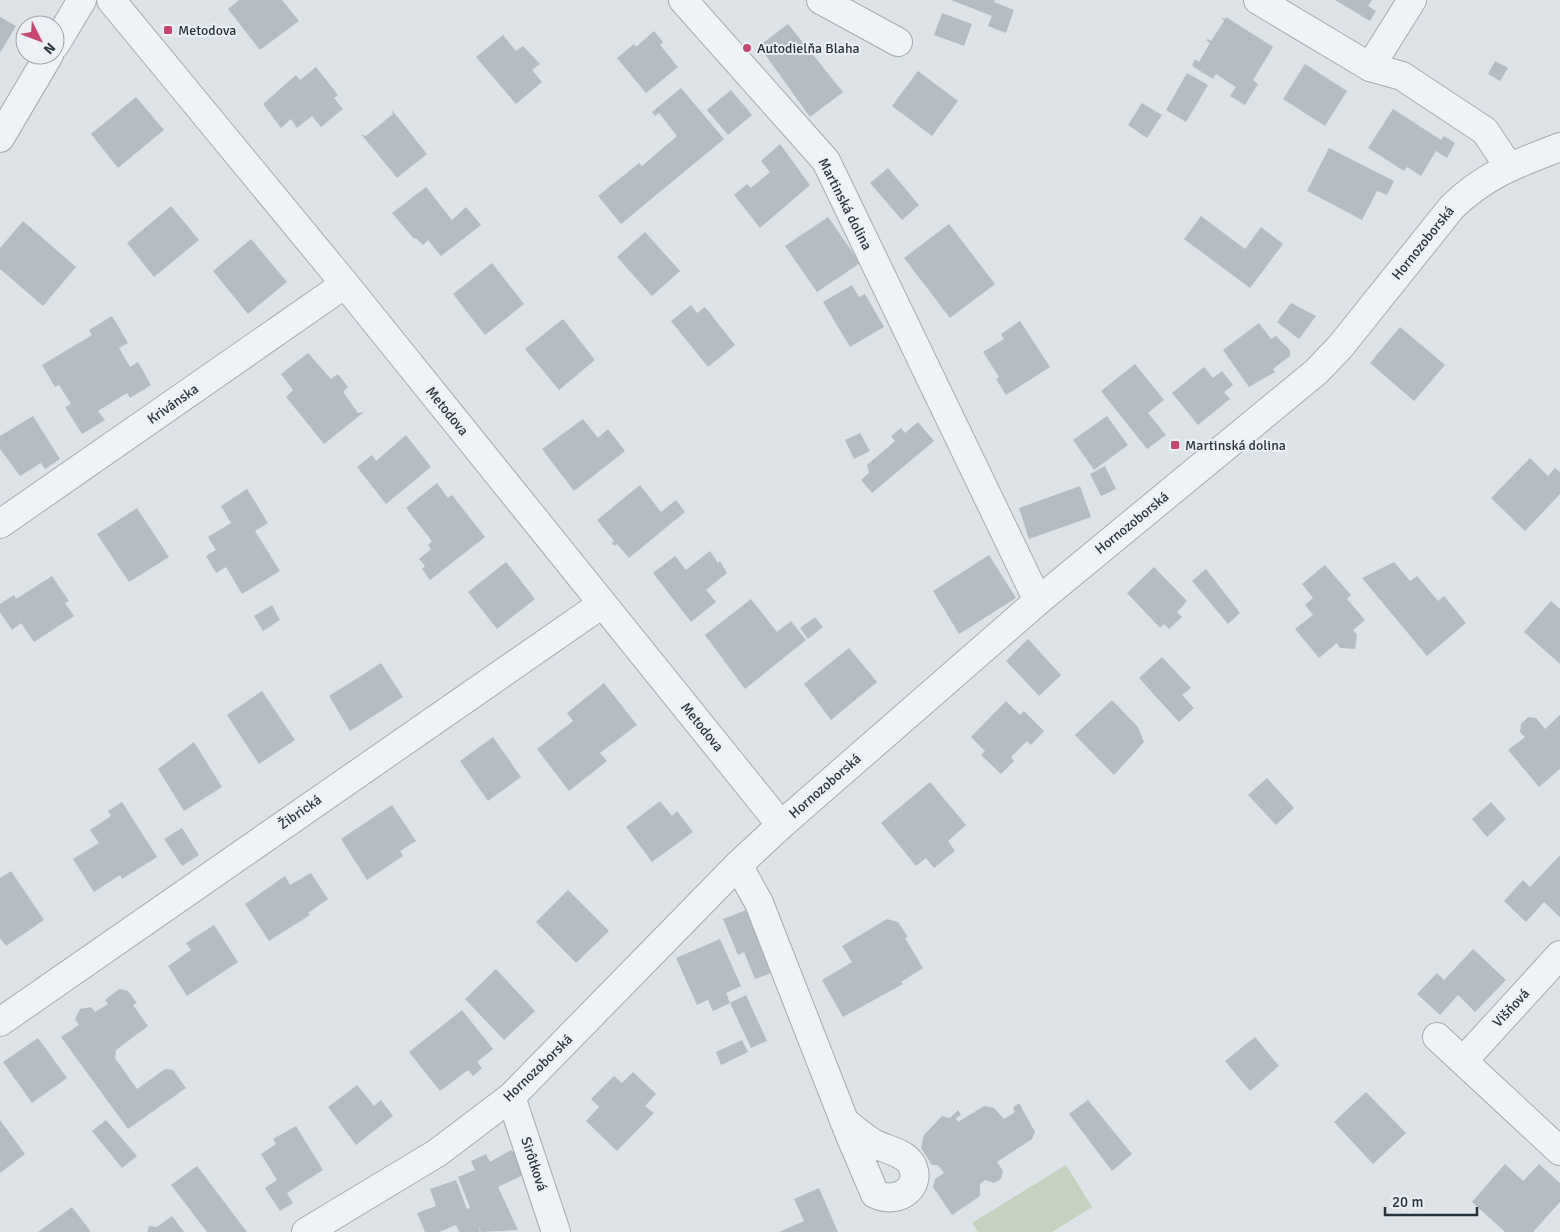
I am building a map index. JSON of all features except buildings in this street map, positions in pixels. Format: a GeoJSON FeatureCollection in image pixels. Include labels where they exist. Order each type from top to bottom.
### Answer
{"type":"FeatureCollection","features":[{"type":"Feature","properties":{"kind":"street"},"geometry":{"type":"LineString","coordinates":[[65,28],[82,0]]}},
{"type":"Feature","properties":{"kind":"street","name":"Metodova"},"geometry":{"type":"LineString","coordinates":[[111,0],[345,284],[781,825]]}},
{"type":"Feature","properties":{"kind":"street","name":"Martinská dolina"},"geometry":{"type":"LineString","coordinates":[[683,0],[826,161],[1038,601]]}},
{"type":"Feature","properties":{"kind":"street"},"geometry":{"type":"LineString","coordinates":[[821,0],[898,42]]}},
{"type":"Feature","properties":{"kind":"street"},"geometry":{"type":"LineString","coordinates":[[1258,0],[1370,67],[1402,76],[1485,131],[1510,167]]}},
{"type":"Feature","properties":{"kind":"street"},"geometry":{"type":"LineString","coordinates":[[1370,67],[1412,0]]}},
{"type":"Feature","properties":{"kind":"street"},"geometry":{"type":"LineString","coordinates":[[0,138],[43,65]]}},
{"type":"Feature","properties":{"kind":"street","name":"Hornozoborská"},"geometry":{"type":"LineString","coordinates":[[306,1232],[437,1154],[511,1097],[738,865],[781,825],[1038,601],[1316,372],[1340,347],[1452,207],[1472,188],[1510,167],[1560,147]]}},
{"type":"Feature","properties":{"kind":"street","name":"Krivánska"},"geometry":{"type":"LineString","coordinates":[[0,524],[345,284]]}},
{"type":"Feature","properties":{"kind":"street","name":"Žibrická"},"geometry":{"type":"LineString","coordinates":[[0,1022],[602,604]]}},
{"type":"Feature","properties":{"kind":"street"},"geometry":{"type":"LineString","coordinates":[[738,865],[759,903],[844,1121]]}},
{"type":"Feature","properties":{"kind":"street","name":"Višňová"},"geometry":{"type":"LineString","coordinates":[[1463,1061],[1560,955]]}},
{"type":"Feature","properties":{"kind":"street"},"geometry":{"type":"LineString","coordinates":[[1437,1037],[1560,1151]]}},
{"type":"Feature","properties":{"kind":"street","name":"Sirôtková"},"geometry":{"type":"LineString","coordinates":[[511,1097],[556,1232]]}},
{"type":"Feature","properties":{"kind":"green space"},"geometry":{"type":"Polygon","coordinates":[[[1066,1165],[1092,1207],[1052,1232],[978,1232],[972,1223],[1066,1165]]]}},
{"type":"Feature","properties":{"kind":"place","name":"Metodova"},"geometry":{"type":"Point","coordinates":[168,30]}},
{"type":"Feature","properties":{"kind":"place","name":"Autodielňa Blaha"},"geometry":{"type":"Point","coordinates":[747,48]}},
{"type":"Feature","properties":{"kind":"place","name":"Martinská dolina"},"geometry":{"type":"Point","coordinates":[1175,445]}}]}
